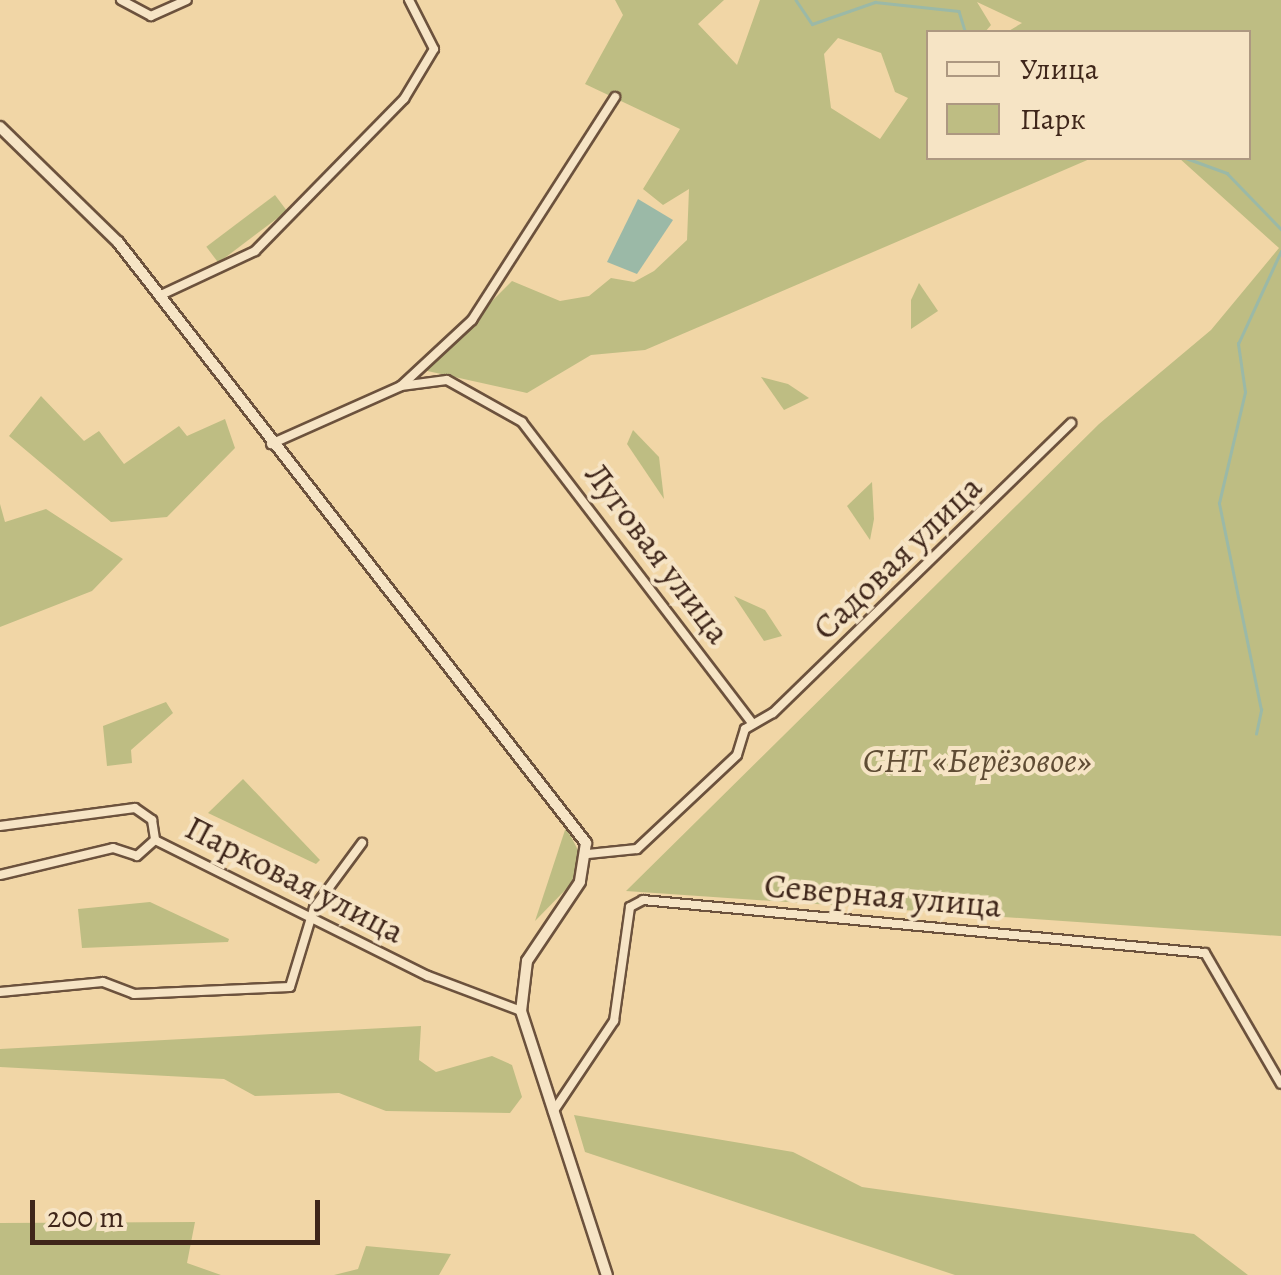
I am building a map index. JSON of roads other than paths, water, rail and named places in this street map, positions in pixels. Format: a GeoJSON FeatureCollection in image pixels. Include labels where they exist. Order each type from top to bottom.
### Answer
{"type":"FeatureCollection","features":[{"type":"Feature","properties":{"kind":"street"},"geometry":{"type":"LineString","coordinates":[[121,0],[151,16],[187,0]]}},
{"type":"Feature","properties":{"kind":"street"},"geometry":{"type":"LineString","coordinates":[[156,297],[255,252],[404,99],[434,49],[409,0]]}},
{"type":"Feature","properties":{"kind":"street"},"geometry":{"type":"LineString","coordinates":[[271,444],[401,386],[472,320],[614,96]]}},
{"type":"Feature","properties":{"kind":"street"},"geometry":{"type":"LineString","coordinates":[[0,127],[118,242],[156,297],[588,854],[527,961],[522,1011],[607,1275]]}},
{"type":"Feature","properties":{"kind":"street","name":"Луговая улица"},"geometry":{"type":"LineString","coordinates":[[401,386],[447,380],[518,418],[752,723]]}},
{"type":"Feature","properties":{"kind":"street","name":"Садовая улица"},"geometry":{"type":"LineString","coordinates":[[588,854],[637,849],[737,755],[752,723],[1071,423]]}},
{"type":"Feature","properties":{"kind":"street","name":"Парковая улица"},"geometry":{"type":"LineString","coordinates":[[0,826],[135,808],[152,820],[155,840],[428,976],[522,1011]]}},
{"type":"Feature","properties":{"kind":"street"},"geometry":{"type":"LineString","coordinates":[[0,875],[46,858],[113,848],[137,856],[155,840]]}},
{"type":"Feature","properties":{"kind":"street"},"geometry":{"type":"LineString","coordinates":[[0,992],[103,982],[134,994],[290,988],[311,915],[362,843]]}},
{"type":"Feature","properties":{"kind":"street","name":"Северная улица"},"geometry":{"type":"LineString","coordinates":[[553,1112],[614,1021],[630,907],[643,900],[1205,953],[1281,1084]]}},
{"type":"Feature","properties":{"kind":"waterway"},"geometry":{"type":"LineString","coordinates":[[796,0],[812,24],[875,2],[959,11],[965,30]]}},
{"type":"Feature","properties":{"kind":"waterway"},"geometry":{"type":"LineString","coordinates":[[1191,160],[1227,173],[1281,229]]}},
{"type":"Feature","properties":{"kind":"waterway"},"geometry":{"type":"LineString","coordinates":[[1256,734],[1261,710],[1219,503],[1245,392],[1238,344],[1281,251]]}},
{"type":"Feature","properties":{"kind":"park label","name":"СНТ «Берёзовое»"},"geometry":{"type":"Point","coordinates":[977,760]}}]}
